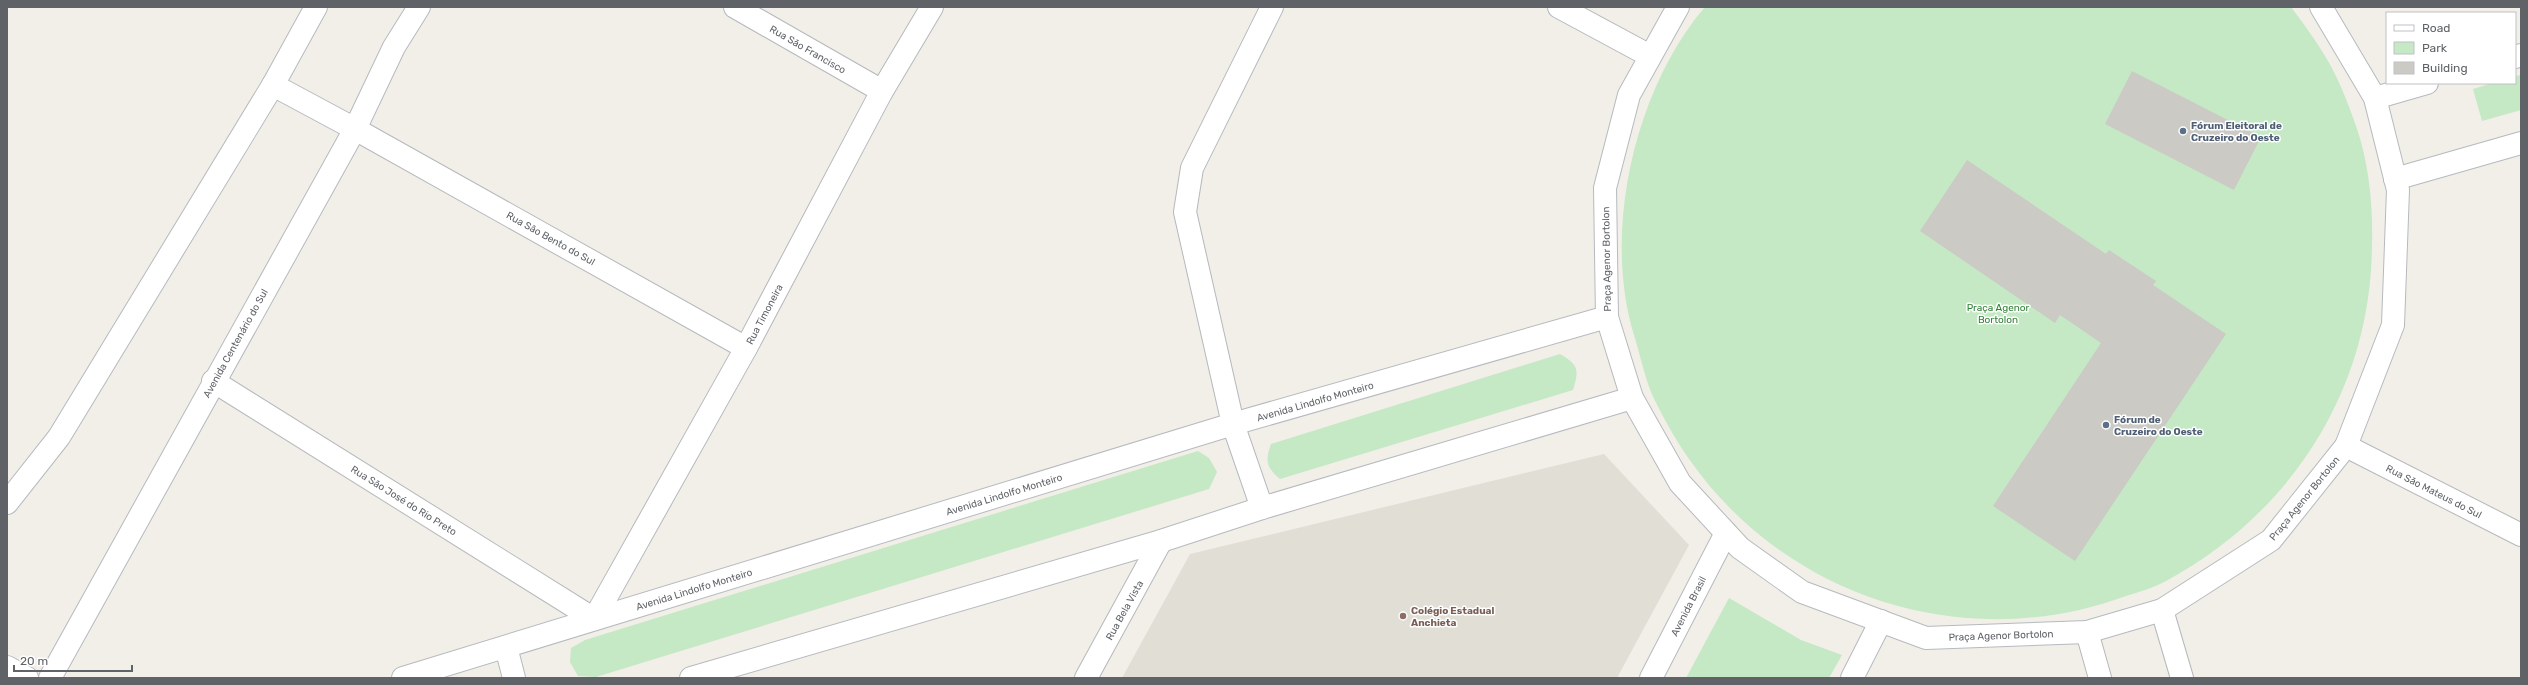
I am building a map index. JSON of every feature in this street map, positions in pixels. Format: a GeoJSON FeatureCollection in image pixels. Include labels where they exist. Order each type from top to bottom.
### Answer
{"type":"FeatureCollection","features":[{"type":"Feature","properties":{"kind":"street"},"geometry":{"type":"LineString","coordinates":[[7,503],[59,437],[273,85],[316,7]]}},
{"type":"Feature","properties":{"kind":"street","name":"Avenida Centenário do Sul"},"geometry":{"type":"LineString","coordinates":[[50,678],[213,381],[355,129],[394,47],[419,7]]}},
{"type":"Feature","properties":{"kind":"street","name":"Rua São Francisco"},"geometry":{"type":"LineString","coordinates":[[735,7],[882,91]]}},
{"type":"Feature","properties":{"kind":"street","name":"Rua Timoneira"},"geometry":{"type":"LineString","coordinates":[[594,619],[746,348],[882,91],[932,7]]}},
{"type":"Feature","properties":{"kind":"street"},"geometry":{"type":"LineString","coordinates":[[1262,508],[1233,424],[1185,212],[1192,168],[1272,7]]}},
{"type":"Feature","properties":{"kind":"street"},"geometry":{"type":"LineString","coordinates":[[1559,7],[1650,56]]}},
{"type":"Feature","properties":{"kind":"street","name":"Praça Agenor Bortolon"},"geometry":{"type":"LineString","coordinates":[[1678,7],[1629,95],[1605,188],[1607,317],[1632,398],[1680,483],[1740,548],[1802,592],[1926,638],[2087,632],[2162,610],[2270,540],[2346,446],[2393,325],[2398,190],[2375,98],[2321,7]]}},
{"type":"Feature","properties":{"kind":"street"},"geometry":{"type":"LineString","coordinates":[[2375,98],[2423,84]]}},
{"type":"Feature","properties":{"kind":"street","name":"Rua São Bento do Sul"},"geometry":{"type":"LineString","coordinates":[[273,85],[355,129],[746,348]]}},
{"type":"Feature","properties":{"kind":"street"},"geometry":{"type":"LineString","coordinates":[[2395,179],[2521,143]]}},
{"type":"Feature","properties":{"kind":"street","name":"Avenida Lindolfo Monteiro"},"geometry":{"type":"LineString","coordinates":[[403,678],[1233,424],[1607,317]]}},
{"type":"Feature","properties":{"kind":"street","name":"Rua São José do Rio Preto"},"geometry":{"type":"LineString","coordinates":[[213,381],[594,619]]}},
{"type":"Feature","properties":{"kind":"street"},"geometry":{"type":"LineString","coordinates":[[691,678],[1162,541],[1262,508],[1632,398]]}},
{"type":"Feature","properties":{"kind":"street","name":"Rua São Mateus do Sul"},"geometry":{"type":"LineString","coordinates":[[2346,446],[2521,535]]}},
{"type":"Feature","properties":{"kind":"street","name":"Avenida Brasil"},"geometry":{"type":"LineString","coordinates":[[1651,678],[1726,533]]}},
{"type":"Feature","properties":{"kind":"street","name":"Rua Bela Vista"},"geometry":{"type":"LineString","coordinates":[[1086,678],[1162,541]]}},
{"type":"Feature","properties":{"kind":"street"},"geometry":{"type":"LineString","coordinates":[[2162,610],[2182,678]]}},
{"type":"Feature","properties":{"kind":"street"},"geometry":{"type":"LineString","coordinates":[[1852,678],[1881,621]]}},
{"type":"Feature","properties":{"kind":"street"},"geometry":{"type":"LineString","coordinates":[[2087,632],[2100,678]]}},
{"type":"Feature","properties":{"kind":"street"},"geometry":{"type":"LineString","coordinates":[[506,647],[514,678]]}},
{"type":"Feature","properties":{"kind":"street"},"geometry":{"type":"LineString","coordinates":[[7,667],[27,678]]}},
{"type":"Feature","properties":{"kind":"shaded area","name":"Colégio Estadual Anchieta"},"geometry":{"type":"Polygon","coordinates":[[[1604,454],[1689,545],[1617,678],[1122,678],[1190,554],[1604,454]]]}},
{"type":"Feature","properties":{"kind":"green space","name":"Praça Agenor Bortolon"},"geometry":{"type":"Polygon","coordinates":[[[1705,7],[2291,7],[2313,37],[2330,64],[2350,108],[2367,169],[2371,199],[2372,243],[2368,296],[2358,347],[2340,396],[2316,441],[2287,482],[2251,520],[2211,553],[2166,581],[2136,593],[2065,613],[2004,619],[1943,615],[1884,602],[1828,579],[1776,548],[1729,508],[1689,459],[1673,435],[1651,392],[1634,335],[1625,295],[1622,252],[1624,207],[1631,163],[1643,119],[1660,78],[1681,40],[1705,7]]]}},
{"type":"Feature","properties":{"kind":"green space"},"geometry":{"type":"Polygon","coordinates":[[[2521,75],[2521,110],[2482,121],[2473,89],[2490,84],[2516,84],[2516,76],[2521,75]]]}},
{"type":"Feature","properties":{"kind":"green space"},"geometry":{"type":"Polygon","coordinates":[[[1560,354],[1571,361],[1576,369],[1577,373],[1573,390],[1280,479],[1269,467],[1268,455],[1271,444],[1560,354]]]}},
{"type":"Feature","properties":{"kind":"green space"},"geometry":{"type":"Polygon","coordinates":[[[1198,451],[1209,458],[1217,472],[1209,489],[596,677],[578,676],[570,662],[571,648],[585,640],[1198,451]]]}},
{"type":"Feature","properties":{"kind":"green space"},"geometry":{"type":"Polygon","coordinates":[[[1729,598],[1801,640],[1842,655],[1829,678],[1686,678],[1729,598]]]}},
{"type":"Feature","properties":{"kind":"building","name":"Fórum Eleitoral de Cruzeiro do Oeste"},"geometry":{"type":"Polygon","coordinates":[[[2132,71],[2261,137],[2234,190],[2105,124],[2132,71]]]}},
{"type":"Feature","properties":{"kind":"building","name":"Fórum de Cruzeiro do Oeste"},"geometry":{"type":"Polygon","coordinates":[[[1967,160],[2106,254],[2109,250],[2156,281],[2153,285],[2226,334],[2075,561],[1993,506],[2101,343],[2060,315],[2055,323],[1920,231],[1967,160]]]}},
{"type":"Feature","properties":{"kind":"place","name":"Fórum Eleitoral de Cruzeiro do Oeste"},"geometry":{"type":"Point","coordinates":[2183,131]}},
{"type":"Feature","properties":{"kind":"place","name":"Fórum de Cruzeiro do Oeste"},"geometry":{"type":"Point","coordinates":[2106,425]}},
{"type":"Feature","properties":{"kind":"place","name":"Colégio Estadual Anchieta"},"geometry":{"type":"Point","coordinates":[1403,616]}}]}
